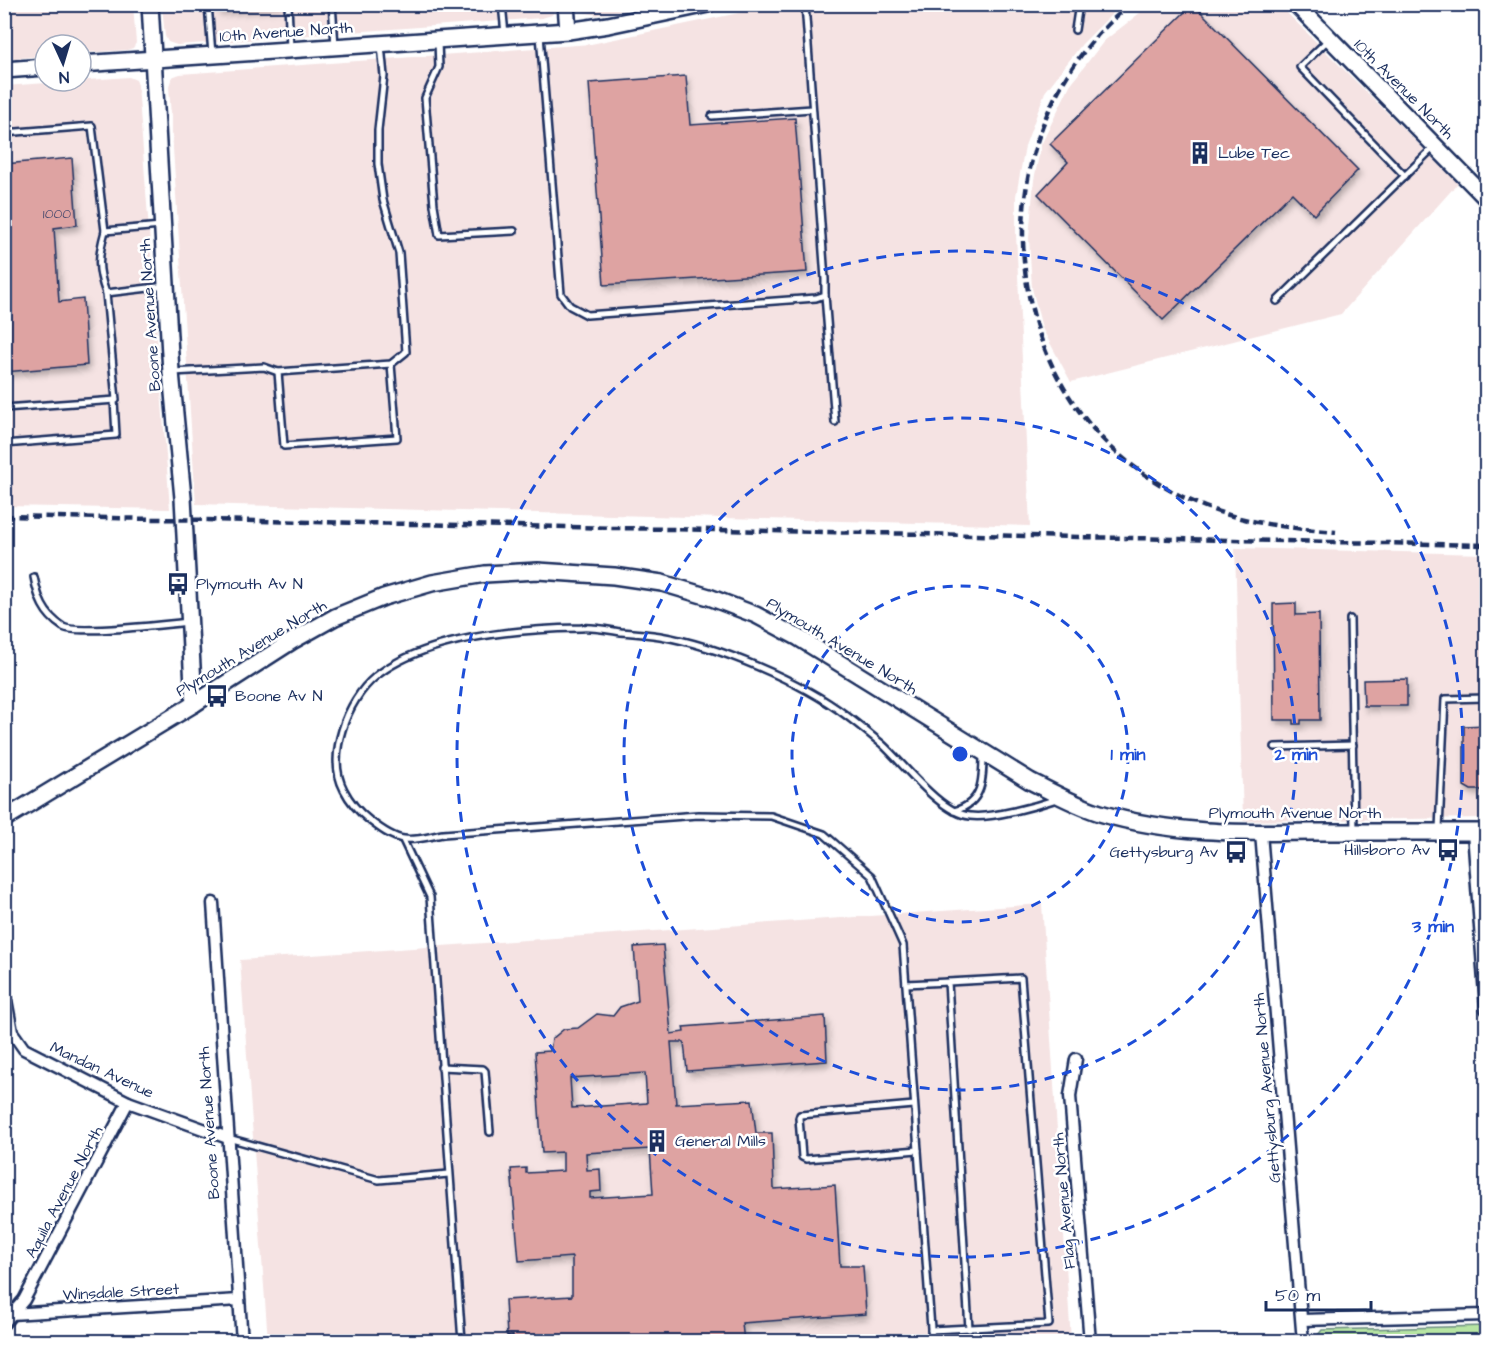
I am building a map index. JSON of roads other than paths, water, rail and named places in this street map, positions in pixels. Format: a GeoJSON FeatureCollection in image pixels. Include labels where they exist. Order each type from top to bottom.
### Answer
{"type":"FeatureCollection","features":[{"type":"Feature","properties":{"kind":"street","name":"Boone Avenue North"},"geometry":{"type":"LineString","coordinates":[[150,4],[171,372],[183,498],[194,704]]}},
{"type":"Feature","properties":{"kind":"street"},"geometry":{"type":"LineString","coordinates":[[566,4],[568,31]]}},
{"type":"Feature","properties":{"kind":"street","name":"10th Avenue North"},"geometry":{"type":"LineString","coordinates":[[93,63],[568,31],[708,4]]}},
{"type":"Feature","properties":{"kind":"street","name":"10th Avenue North"},"geometry":{"type":"LineString","coordinates":[[1296,4],[1486,198]]}},
{"type":"Feature","properties":{"kind":"street"},"geometry":{"type":"LineString","coordinates":[[4,70],[33,68]]}},
{"type":"Feature","properties":{"kind":"street","name":"Plymouth Avenue North"},"geometry":{"type":"LineString","coordinates":[[4,819],[194,704],[292,641],[335,617],[384,597],[432,583],[485,574],[566,572],[662,583],[709,597],[756,615],[799,638],[983,752],[1063,798],[1099,813],[1176,829],[1261,833],[1480,832]]}},
{"type":"Feature","properties":{"kind":"street"},"geometry":{"type":"LineString","coordinates":[[1480,832],[1486,1009]]}},
{"type":"Feature","properties":{"kind":"street","name":"Gettysburg Avenue North"},"geometry":{"type":"LineString","coordinates":[[1261,833],[1303,1341]]}},
{"type":"Feature","properties":{"kind":"street","name":"Boone Avenue North"},"geometry":{"type":"LineString","coordinates":[[213,903],[242,1341]]}},
{"type":"Feature","properties":{"kind":"street","name":"Mandan Avenue"},"geometry":{"type":"LineString","coordinates":[[4,989],[12,1032],[24,1049],[128,1102],[228,1138]]}},
{"type":"Feature","properties":{"kind":"street","name":"Flag Avenue North"},"geometry":{"type":"LineString","coordinates":[[1076,1059],[1070,1096],[1090,1341]]}},
{"type":"Feature","properties":{"kind":"street","name":"Aquila Avenue North"},"geometry":{"type":"LineString","coordinates":[[4,1323],[8,1314],[24,1300],[128,1102]]}},
{"type":"Feature","properties":{"kind":"street","name":"Winsdale Street"},"geometry":{"type":"LineString","coordinates":[[8,1314],[239,1300]]}},
{"type":"Feature","properties":{"kind":"street"},"geometry":{"type":"LineString","coordinates":[[1302,1320],[1486,1315]]}},
{"type":"Feature","properties":{"kind":"lane"},"geometry":{"type":"LineString","coordinates":[[208,4],[212,55]]}},
{"type":"Feature","properties":{"kind":"lane"},"geometry":{"type":"LineString","coordinates":[[288,4],[290,50]]}},
{"type":"Feature","properties":{"kind":"lane"},"geometry":{"type":"LineString","coordinates":[[332,4],[335,47]]}},
{"type":"Feature","properties":{"kind":"lane"},"geometry":{"type":"LineString","coordinates":[[502,4],[505,36]]}},
{"type":"Feature","properties":{"kind":"lane"},"geometry":{"type":"LineString","coordinates":[[805,4],[834,422]]}},
{"type":"Feature","properties":{"kind":"lane"},"geometry":{"type":"LineString","coordinates":[[1075,30],[1079,4]]}},
{"type":"Feature","properties":{"kind":"lane"},"geometry":{"type":"LineString","coordinates":[[540,33],[561,294],[570,306],[587,315],[816,298],[825,295]]}},
{"type":"Feature","properties":{"kind":"lane"},"geometry":{"type":"LineString","coordinates":[[1329,39],[1300,67],[1404,176]]}},
{"type":"Feature","properties":{"kind":"lane"},"geometry":{"type":"LineString","coordinates":[[438,40],[439,67],[425,98],[434,205],[439,235],[514,231]]}},
{"type":"Feature","properties":{"kind":"lane"},"geometry":{"type":"LineString","coordinates":[[171,372],[264,367],[278,372],[391,364],[406,352],[399,253],[383,200],[378,164],[378,130],[384,76],[381,44]]}},
{"type":"Feature","properties":{"kind":"lane"},"geometry":{"type":"LineString","coordinates":[[711,116],[813,109]]}},
{"type":"Feature","properties":{"kind":"lane"},"geometry":{"type":"LineString","coordinates":[[4,133],[92,126],[105,231],[99,258],[99,274],[106,293],[116,400],[114,400],[116,435],[4,444]]}},
{"type":"Feature","properties":{"kind":"lane"},"geometry":{"type":"LineString","coordinates":[[1277,301],[1435,146]]}},
{"type":"Feature","properties":{"kind":"lane"},"geometry":{"type":"LineString","coordinates":[[105,231],[163,225]]}},
{"type":"Feature","properties":{"kind":"lane"},"geometry":{"type":"LineString","coordinates":[[106,293],[167,286]]}},
{"type":"Feature","properties":{"kind":"lane"},"geometry":{"type":"LineString","coordinates":[[278,372],[284,446],[397,438],[391,364]]}},
{"type":"Feature","properties":{"kind":"lane"},"geometry":{"type":"LineString","coordinates":[[4,408],[114,400]]}},
{"type":"Feature","properties":{"kind":"lane"},"geometry":{"type":"LineString","coordinates":[[33,577],[41,605],[64,627],[71,630],[113,629],[190,622]]}},
{"type":"Feature","properties":{"kind":"lane"},"geometry":{"type":"LineString","coordinates":[[1350,619],[1354,832]]}},
{"type":"Feature","properties":{"kind":"lane"},"geometry":{"type":"LineString","coordinates":[[932,1341],[903,945],[872,876],[824,834],[771,816],[698,815],[443,834],[403,840],[378,828],[359,812],[343,788],[337,759],[342,731],[352,704],[374,678],[402,659],[438,646],[506,632],[584,628],[662,636],[724,653],[790,682],[846,715],[883,745],[916,780],[953,811],[969,816],[985,816],[1063,798]]}},
{"type":"Feature","properties":{"kind":"lane"},"geometry":{"type":"LineString","coordinates":[[1439,832],[1445,699],[1486,698]]}},
{"type":"Feature","properties":{"kind":"lane"},"geometry":{"type":"LineString","coordinates":[[1275,747],[1353,745]]}},
{"type":"Feature","properties":{"kind":"lane"},"geometry":{"type":"LineString","coordinates":[[953,811],[965,808],[977,795],[983,782],[983,752]]}},
{"type":"Feature","properties":{"kind":"lane"},"geometry":{"type":"LineString","coordinates":[[403,840],[430,897],[462,1341]]}},
{"type":"Feature","properties":{"kind":"lane"},"geometry":{"type":"LineString","coordinates":[[906,984],[1021,978],[1050,1324],[931,1330]]}},
{"type":"Feature","properties":{"kind":"lane"},"geometry":{"type":"LineString","coordinates":[[948,982],[969,1329]]}},
{"type":"Feature","properties":{"kind":"lane"},"geometry":{"type":"LineString","coordinates":[[441,1067],[483,1068],[490,1132]]}},
{"type":"Feature","properties":{"kind":"lane"},"geometry":{"type":"LineString","coordinates":[[914,1105],[800,1115],[802,1157],[806,1159],[918,1150]]}},
{"type":"Feature","properties":{"kind":"lane"},"geometry":{"type":"LineString","coordinates":[[228,1138],[379,1179],[450,1174]]}},
{"type":"Feature","properties":{"kind":"railway"},"geometry":{"type":"LineString","coordinates":[[1131,4],[1082,54],[1048,113],[1028,177],[1023,244],[1033,311],[1056,374],[1095,430],[1147,476],[1170,490],[1215,511],[1261,523],[1336,532]]}},
{"type":"Feature","properties":{"kind":"railway"},"geometry":{"type":"LineString","coordinates":[[4,516],[1486,545]]}},
{"type":"Feature","properties":{"kind":"place","name":"Lube Tec"},"geometry":{"type":"Point","coordinates":[1200,153]}},
{"type":"Feature","properties":{"kind":"place","name":"Plymouth Av N"},"geometry":{"type":"Point","coordinates":[178,584]}},
{"type":"Feature","properties":{"kind":"place","name":"Boone Av N"},"geometry":{"type":"Point","coordinates":[217,696]}},
{"type":"Feature","properties":{"kind":"place","name":"Hillsboro Av"},"geometry":{"type":"Point","coordinates":[1448,850]}},
{"type":"Feature","properties":{"kind":"place","name":"Gettysburg Av"},"geometry":{"type":"Point","coordinates":[1236,852]}},
{"type":"Feature","properties":{"kind":"place","name":"General Mills"},"geometry":{"type":"Point","coordinates":[657,1141]}}]}
